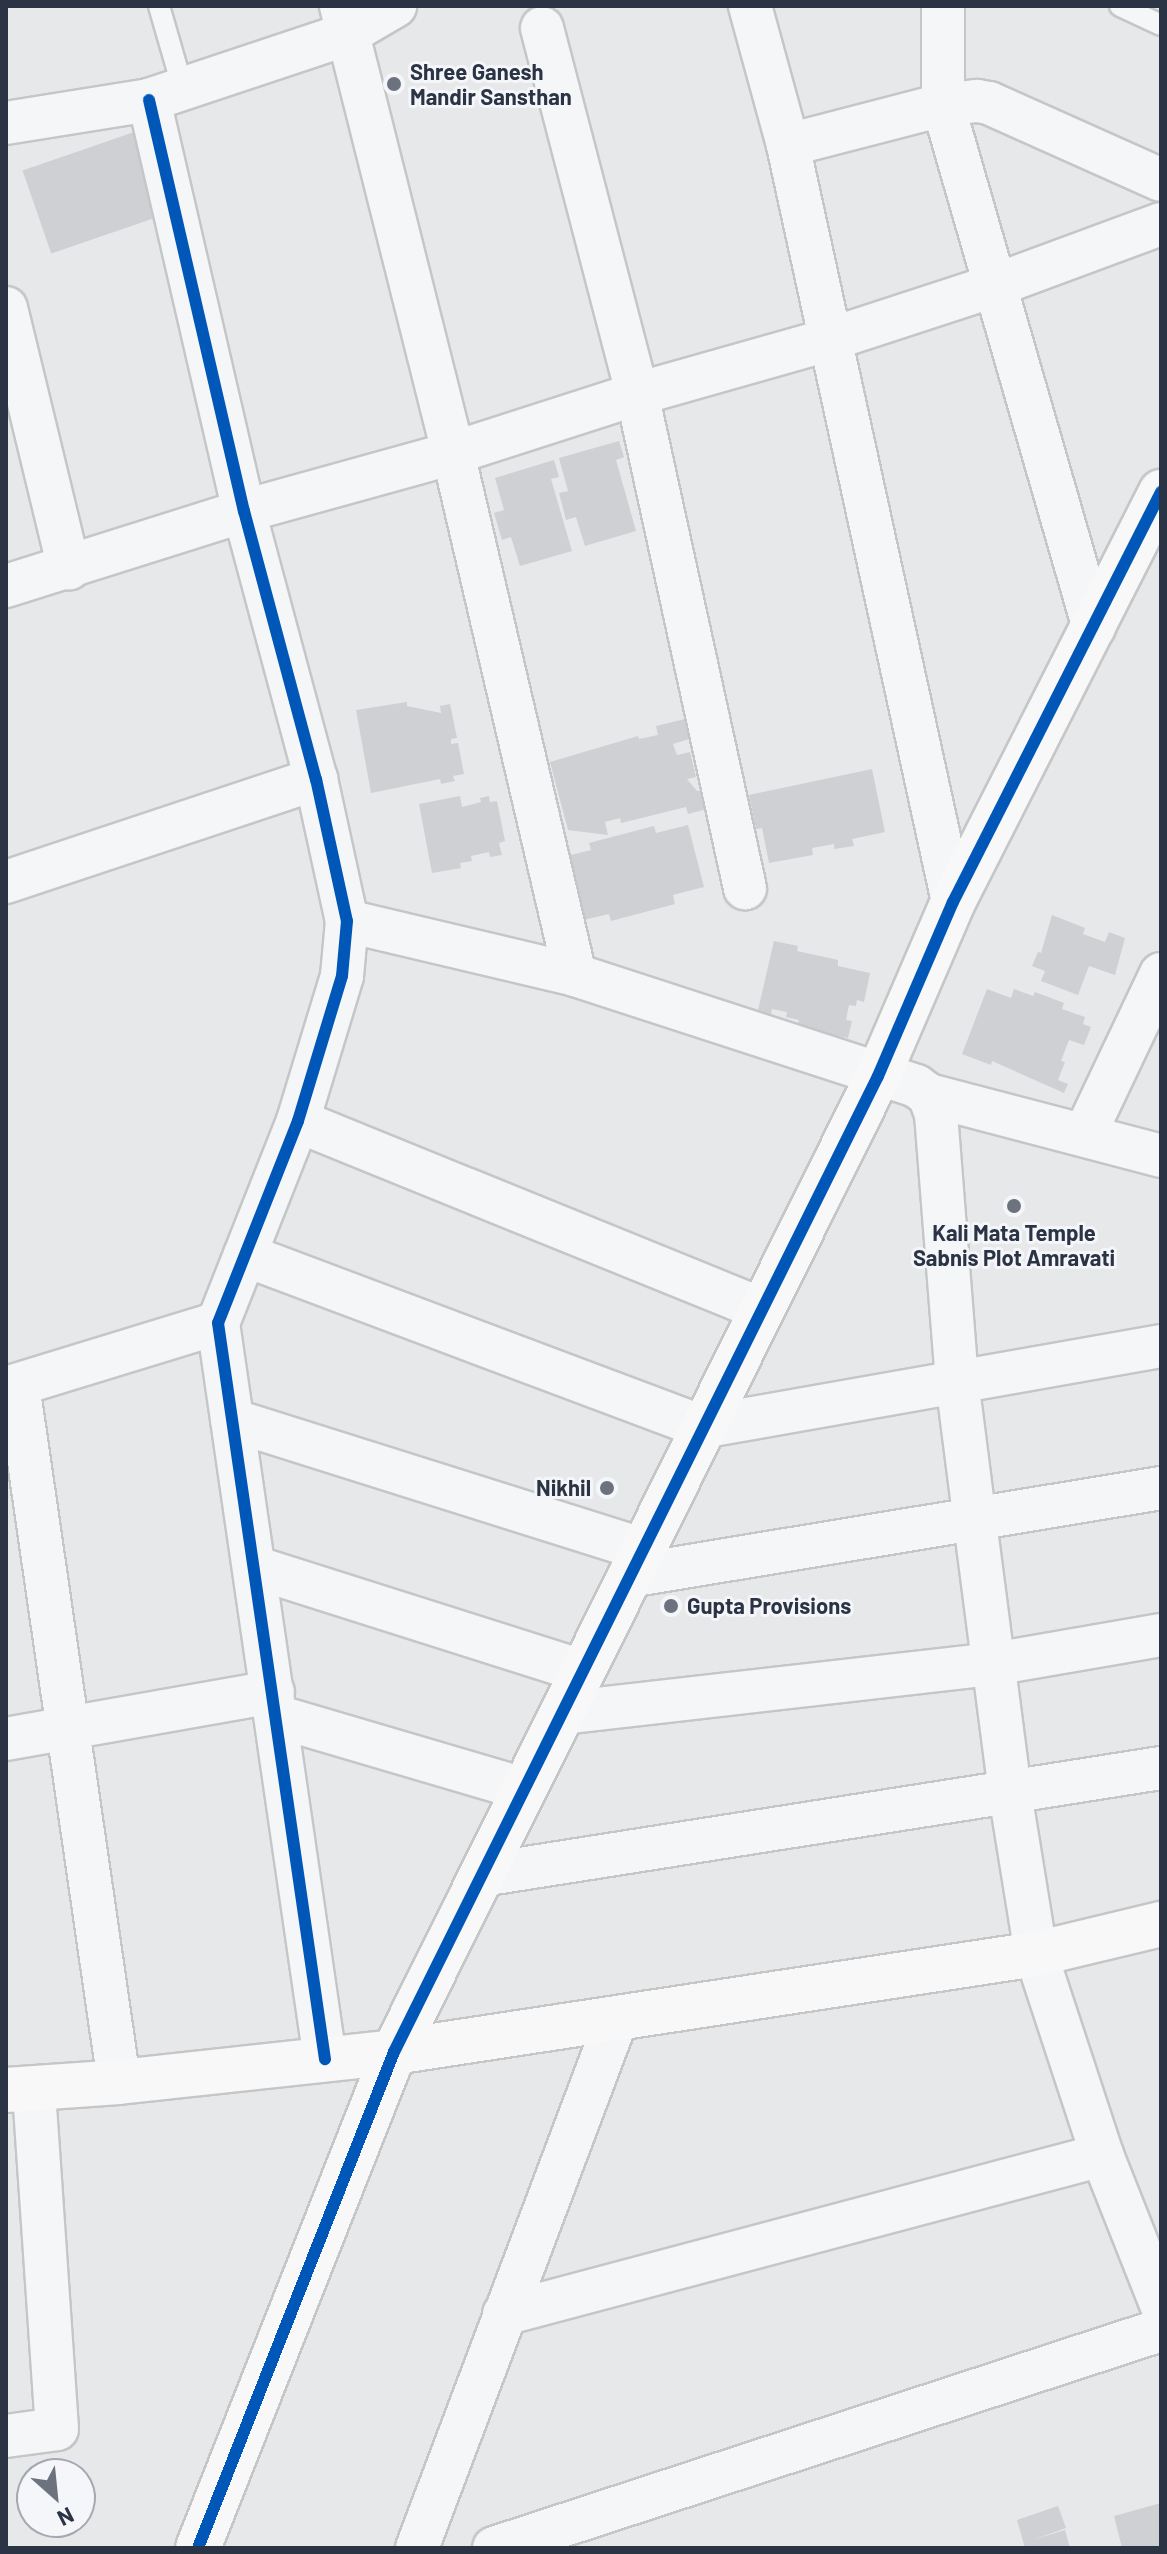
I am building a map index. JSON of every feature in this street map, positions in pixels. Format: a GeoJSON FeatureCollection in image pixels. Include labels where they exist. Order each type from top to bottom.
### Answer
{"type":"FeatureCollection","features":[{"type":"Feature","properties":{"kind":"street"},"geometry":{"type":"LineString","coordinates":[[6,123],[166,95],[344,20],[395,6]]}},
{"type":"Feature","properties":{"kind":"street"},"geometry":{"type":"LineString","coordinates":[[750,6],[788,145],[828,340],[953,902]]}},
{"type":"Feature","properties":{"kind":"street"},"geometry":{"type":"LineString","coordinates":[[943,6],[943,105],[1094,628]]}},
{"type":"Feature","properties":{"kind":"street"},"geometry":{"type":"LineString","coordinates":[[344,20],[453,453],[575,975]]}},
{"type":"Feature","properties":{"kind":"street"},"geometry":{"type":"LineString","coordinates":[[542,28],[637,394],[745,888]]}},
{"type":"Feature","properties":{"kind":"street"},"geometry":{"type":"LineString","coordinates":[[166,95],[244,511],[316,779],[347,921],[342,976],[298,1121],[218,1323],[325,2059]]}},
{"type":"Feature","properties":{"kind":"street"},"geometry":{"type":"LineString","coordinates":[[788,145],[943,105],[989,103],[1161,180]]}},
{"type":"Feature","properties":{"kind":"street"},"geometry":{"type":"LineString","coordinates":[[6,586],[244,511],[453,453],[637,394],[828,340],[996,285],[1161,224]]}},
{"type":"Feature","properties":{"kind":"street"},"geometry":{"type":"LineString","coordinates":[[6,308],[69,568]]}},
{"type":"Feature","properties":{"kind":"street"},"geometry":{"type":"LineString","coordinates":[[198,2548],[394,2052],[878,1076],[953,902],[1161,492]]}},
{"type":"Feature","properties":{"kind":"street"},"geometry":{"type":"LineString","coordinates":[[6,882],[316,779]]}},
{"type":"Feature","properties":{"kind":"street"},"geometry":{"type":"LineString","coordinates":[[347,921],[575,975],[916,1086],[929,1095],[1161,1156]]}},
{"type":"Feature","properties":{"kind":"street"},"geometry":{"type":"LineString","coordinates":[[1085,1134],[1161,974]]}},
{"type":"Feature","properties":{"kind":"street"},"geometry":{"type":"LineString","coordinates":[[929,1095],[936,1114],[957,1381],[1010,1793],[1036,1954],[1102,2155],[1161,2304]]}},
{"type":"Feature","properties":{"kind":"street"},"geometry":{"type":"LineString","coordinates":[[298,1121],[760,1309]]}},
{"type":"Feature","properties":{"kind":"street"},"geometry":{"type":"LineString","coordinates":[[245,1255],[702,1427],[1161,1346]]}},
{"type":"Feature","properties":{"kind":"street"},"geometry":{"type":"LineString","coordinates":[[119,2082],[68,1730],[12,1386],[218,1323]]}},
{"type":"Feature","properties":{"kind":"street"},"geometry":{"type":"LineString","coordinates":[[232,1420],[635,1562],[975,1522],[1161,1488]]}},
{"type":"Feature","properties":{"kind":"street"},"geometry":{"type":"LineString","coordinates":[[254,1567],[582,1671]]}},
{"type":"Feature","properties":{"kind":"street"},"geometry":{"type":"LineString","coordinates":[[562,1713],[993,1664],[1161,1635]]}},
{"type":"Feature","properties":{"kind":"street"},"geometry":{"type":"LineString","coordinates":[[6,1739],[274,1704],[524,1789]]}},
{"type":"Feature","properties":{"kind":"street"},"geometry":{"type":"LineString","coordinates":[[482,1875],[1161,1768]]}},
{"type":"Feature","properties":{"kind":"street"},"geometry":{"type":"LineString","coordinates":[[6,2436],[57,2429],[20,2089],[119,2082],[394,2052],[1036,1954],[1161,1924]]}},
{"type":"Feature","properties":{"kind":"street"},"geometry":{"type":"LineString","coordinates":[[417,2548],[617,2018]]}},
{"type":"Feature","properties":{"kind":"street"},"geometry":{"type":"LineString","coordinates":[[504,2314],[1102,2155]]}},
{"type":"Feature","properties":{"kind":"street"},"geometry":{"type":"LineString","coordinates":[[494,2548],[1161,2330]]}},
{"type":"Feature","properties":{"kind":"lane"},"geometry":{"type":"LineString","coordinates":[[159,6],[166,95]]}},
{"type":"Feature","properties":{"kind":"lane"},"geometry":{"type":"LineString","coordinates":[[1120,6],[1161,25]]}},
{"type":"Feature","properties":{"kind":"building"},"geometry":{"type":"Polygon","coordinates":[[[137,131],[166,214],[51,254],[23,170],[137,131]]]}},
{"type":"Feature","properties":{"kind":"building"},"geometry":{"type":"Polygon","coordinates":[[[619,441],[624,457],[616,460],[636,531],[585,546],[576,517],[566,520],[559,493],[568,491],[559,458],[619,441]]]}},
{"type":"Feature","properties":{"kind":"building"},"geometry":{"type":"Polygon","coordinates":[[[554,460],[559,477],[551,479],[572,551],[520,566],[511,537],[502,540],[494,513],[504,510],[495,478],[554,460]]]}},
{"type":"Feature","properties":{"kind":"building"},"geometry":{"type":"Polygon","coordinates":[[[407,702],[407,706],[441,713],[440,706],[450,704],[457,738],[451,739],[451,744],[458,743],[464,774],[453,776],[455,781],[441,784],[440,779],[371,793],[356,710],[407,702]]]}},
{"type":"Feature","properties":{"kind":"building"},"geometry":{"type":"Polygon","coordinates":[[[685,719],[689,739],[673,744],[677,755],[690,752],[696,777],[687,779],[697,791],[702,790],[707,809],[688,814],[686,807],[621,823],[620,818],[605,822],[608,835],[568,830],[550,762],[638,736],[639,739],[658,735],[656,726],[685,719]]]}},
{"type":"Feature","properties":{"kind":"building"},"geometry":{"type":"Polygon","coordinates":[[[872,769],[885,832],[852,839],[854,846],[834,849],[834,844],[812,848],[813,855],[769,863],[762,828],[756,829],[749,795],[872,769]]]}},
{"type":"Feature","properties":{"kind":"building"},"geometry":{"type":"Polygon","coordinates":[[[460,796],[462,807],[481,802],[480,798],[489,796],[490,802],[497,801],[505,841],[499,843],[502,855],[490,857],[489,852],[471,856],[472,861],[460,863],[461,868],[432,873],[419,804],[460,796]]]}},
{"type":"Feature","properties":{"kind":"building"},"geometry":{"type":"Polygon","coordinates":[[[688,825],[704,887],[673,895],[675,904],[611,921],[609,914],[583,920],[567,856],[591,850],[589,843],[654,826],[656,833],[688,825]]]}},
{"type":"Feature","properties":{"kind":"building"},"geometry":{"type":"Polygon","coordinates":[[[1052,915],[1085,928],[1083,934],[1105,942],[1109,932],[1125,938],[1115,975],[1089,966],[1078,995],[1041,981],[1045,971],[1032,966],[1038,952],[1041,953],[1052,915]]]}},
{"type":"Feature","properties":{"kind":"building"},"geometry":{"type":"Polygon","coordinates":[[[774,941],[798,946],[797,951],[838,960],[838,966],[870,973],[864,1002],[857,1000],[856,1006],[849,1005],[846,1020],[852,1021],[848,1038],[797,1028],[799,1020],[786,1017],[787,1012],[772,1009],[771,1014],[758,1010],[774,941]]]}},
{"type":"Feature","properties":{"kind":"building"},"geometry":{"type":"Polygon","coordinates":[[[987,989],[1011,998],[1014,989],[1033,996],[1035,992],[1064,1003],[1062,1009],[1085,1017],[1083,1024],[1091,1027],[1084,1045],[1069,1040],[1061,1061],[1065,1062],[1058,1080],[1068,1084],[1064,1093],[992,1061],[991,1065],[962,1054],[987,989]]]}},
{"type":"Feature","properties":{"kind":"building"},"geometry":{"type":"Polygon","coordinates":[[[1161,2503],[1161,2548],[1122,2548],[1114,2516],[1161,2503]]]}},
{"type":"Feature","properties":{"kind":"building"},"geometry":{"type":"Polygon","coordinates":[[[1058,2506],[1066,2528],[1032,2540],[1065,2530],[1070,2548],[1025,2548],[1017,2520],[1058,2506]]]}},
{"type":"Feature","properties":{"kind":"cycle path"},"geometry":{"type":"LineString","coordinates":[[149,100],[244,511],[316,779],[347,921],[342,976],[298,1121],[218,1323],[325,2059]]}},
{"type":"Feature","properties":{"kind":"cycle path"},"geometry":{"type":"LineString","coordinates":[[198,2548],[394,2052],[878,1076],[953,902],[1161,492]]}},
{"type":"Feature","properties":{"kind":"place","name":"Shree Ganesh Mandir Sansthan"},"geometry":{"type":"Point","coordinates":[394,84]}},
{"type":"Feature","properties":{"kind":"place","name":"Kali Mata Temple Sabnis Plot Amravati"},"geometry":{"type":"Point","coordinates":[1014,1206]}},
{"type":"Feature","properties":{"kind":"place","name":"Nikhil"},"geometry":{"type":"Point","coordinates":[607,1488]}},
{"type":"Feature","properties":{"kind":"place","name":"Gupta Provisions"},"geometry":{"type":"Point","coordinates":[671,1606]}}]}
